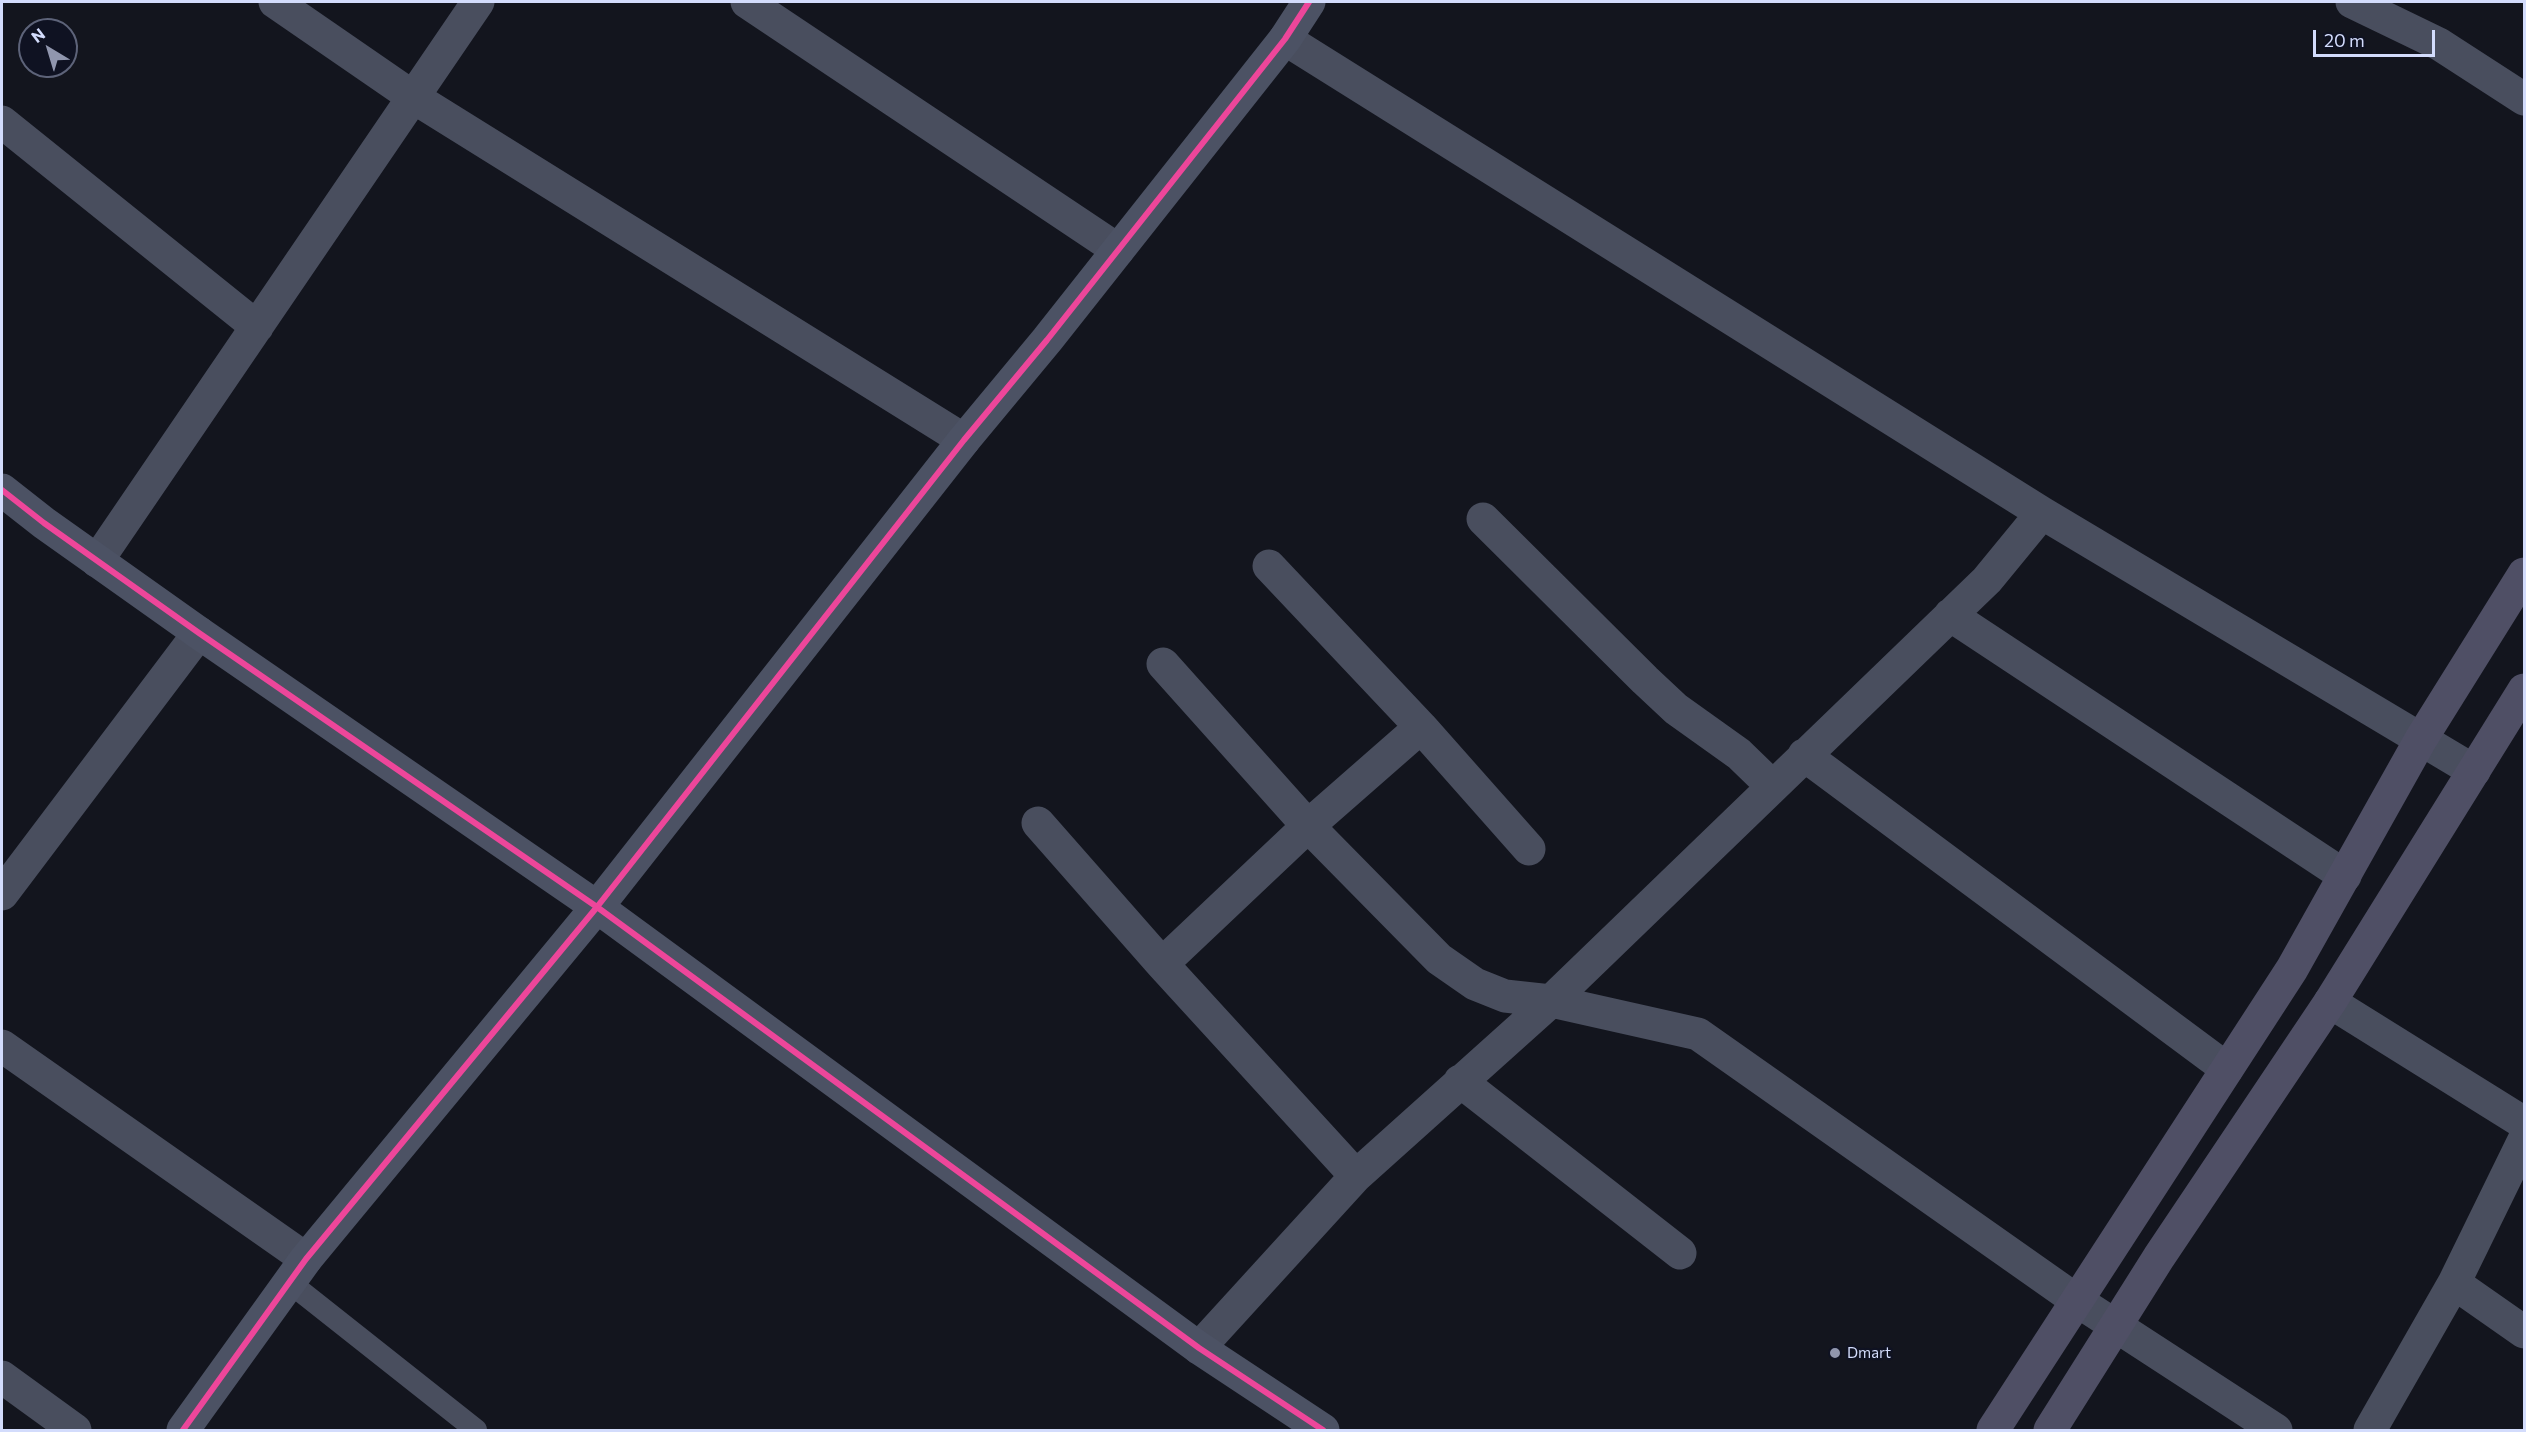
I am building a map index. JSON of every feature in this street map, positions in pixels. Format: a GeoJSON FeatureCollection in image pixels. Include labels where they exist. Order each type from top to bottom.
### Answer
{"type":"FeatureCollection","features":[{"type":"Feature","properties":{"kind":"main road"},"geometry":{"type":"LineString","coordinates":[[1993,1431],[2292,969],[2421,739],[2524,574]]}},
{"type":"Feature","properties":{"kind":"main road"},"geometry":{"type":"LineString","coordinates":[[2050,1431],[2159,1257],[2330,1002],[2524,690]]}},
{"type":"Feature","properties":{"kind":"street"},"geometry":{"type":"LineString","coordinates":[[275,2],[413,97],[964,440]]}},
{"type":"Feature","properties":{"kind":"street"},"geometry":{"type":"LineString","coordinates":[[97,561],[478,2]]}},
{"type":"Feature","properties":{"kind":"street"},"geometry":{"type":"LineString","coordinates":[[747,2],[1118,250]]}},
{"type":"Feature","properties":{"kind":"street"},"geometry":{"type":"LineString","coordinates":[[183,1431],[297,1270],[597,907],[964,440],[1286,39],[1309,2]]}},
{"type":"Feature","properties":{"kind":"street"},"geometry":{"type":"LineString","coordinates":[[2352,2],[2439,44],[2524,99]]}},
{"type":"Feature","properties":{"kind":"street"},"geometry":{"type":"LineString","coordinates":[[1286,39],[2042,513],[2474,771]]}},
{"type":"Feature","properties":{"kind":"street"},"geometry":{"type":"LineString","coordinates":[[2,122],[257,327]]}},
{"type":"Feature","properties":{"kind":"street"},"geometry":{"type":"LineString","coordinates":[[2,490],[199,633],[597,907],[1199,1348],[1323,1431]]}},
{"type":"Feature","properties":{"kind":"street"},"geometry":{"type":"LineString","coordinates":[[1199,1348],[1356,1176],[1460,1080],[1551,1001],[1994,573],[2042,513]]}},
{"type":"Feature","properties":{"kind":"street"},"geometry":{"type":"LineString","coordinates":[[1483,519],[1676,709],[1739,754],[1772,786]]}},
{"type":"Feature","properties":{"kind":"street"},"geometry":{"type":"LineString","coordinates":[[1269,566],[1421,727],[1529,849]]}},
{"type":"Feature","properties":{"kind":"street"},"geometry":{"type":"LineString","coordinates":[[1950,615],[2345,876]]}},
{"type":"Feature","properties":{"kind":"street"},"geometry":{"type":"LineString","coordinates":[[2,894],[199,633]]}},
{"type":"Feature","properties":{"kind":"street"},"geometry":{"type":"LineString","coordinates":[[1163,664],[1308,826],[1439,959],[1475,984],[1505,996],[1551,1001],[1698,1034],[2076,1300],[2276,1431]]}},
{"type":"Feature","properties":{"kind":"street"},"geometry":{"type":"LineString","coordinates":[[1162,964],[1308,826],[1421,727]]}},
{"type":"Feature","properties":{"kind":"street"},"geometry":{"type":"LineString","coordinates":[[1804,755],[2227,1069]]}},
{"type":"Feature","properties":{"kind":"street"},"geometry":{"type":"LineString","coordinates":[[1038,823],[1162,964],[1356,1176]]}},
{"type":"Feature","properties":{"kind":"street"},"geometry":{"type":"LineString","coordinates":[[2330,1002],[2524,1123]]}},
{"type":"Feature","properties":{"kind":"street"},"geometry":{"type":"LineString","coordinates":[[2,1046],[297,1270]]}},
{"type":"Feature","properties":{"kind":"street"},"geometry":{"type":"LineString","coordinates":[[1460,1080],[1680,1253]]}},
{"type":"Feature","properties":{"kind":"street"},"geometry":{"type":"LineString","coordinates":[[2370,1431],[2454,1283],[2524,1140]]}},
{"type":"Feature","properties":{"kind":"street"},"geometry":{"type":"LineString","coordinates":[[2454,1283],[2524,1332]]}},
{"type":"Feature","properties":{"kind":"street"},"geometry":{"type":"LineString","coordinates":[[2,1377],[75,1431]]}},
{"type":"Feature","properties":{"kind":"lane"},"geometry":{"type":"LineString","coordinates":[[297,1270],[476,1431]]}},
{"type":"Feature","properties":{"kind":"cycle path"},"geometry":{"type":"LineString","coordinates":[[183,1430],[306,1259],[597,907],[964,440],[1047,340],[1285,39],[1309,2]]}},
{"type":"Feature","properties":{"kind":"cycle path"},"geometry":{"type":"LineString","coordinates":[[2,490],[44,523],[199,633],[597,907],[1199,1348],[1323,1430]]}},
{"type":"Feature","properties":{"kind":"place","name":"Dmart"},"geometry":{"type":"Point","coordinates":[1835,1353]}}]}
